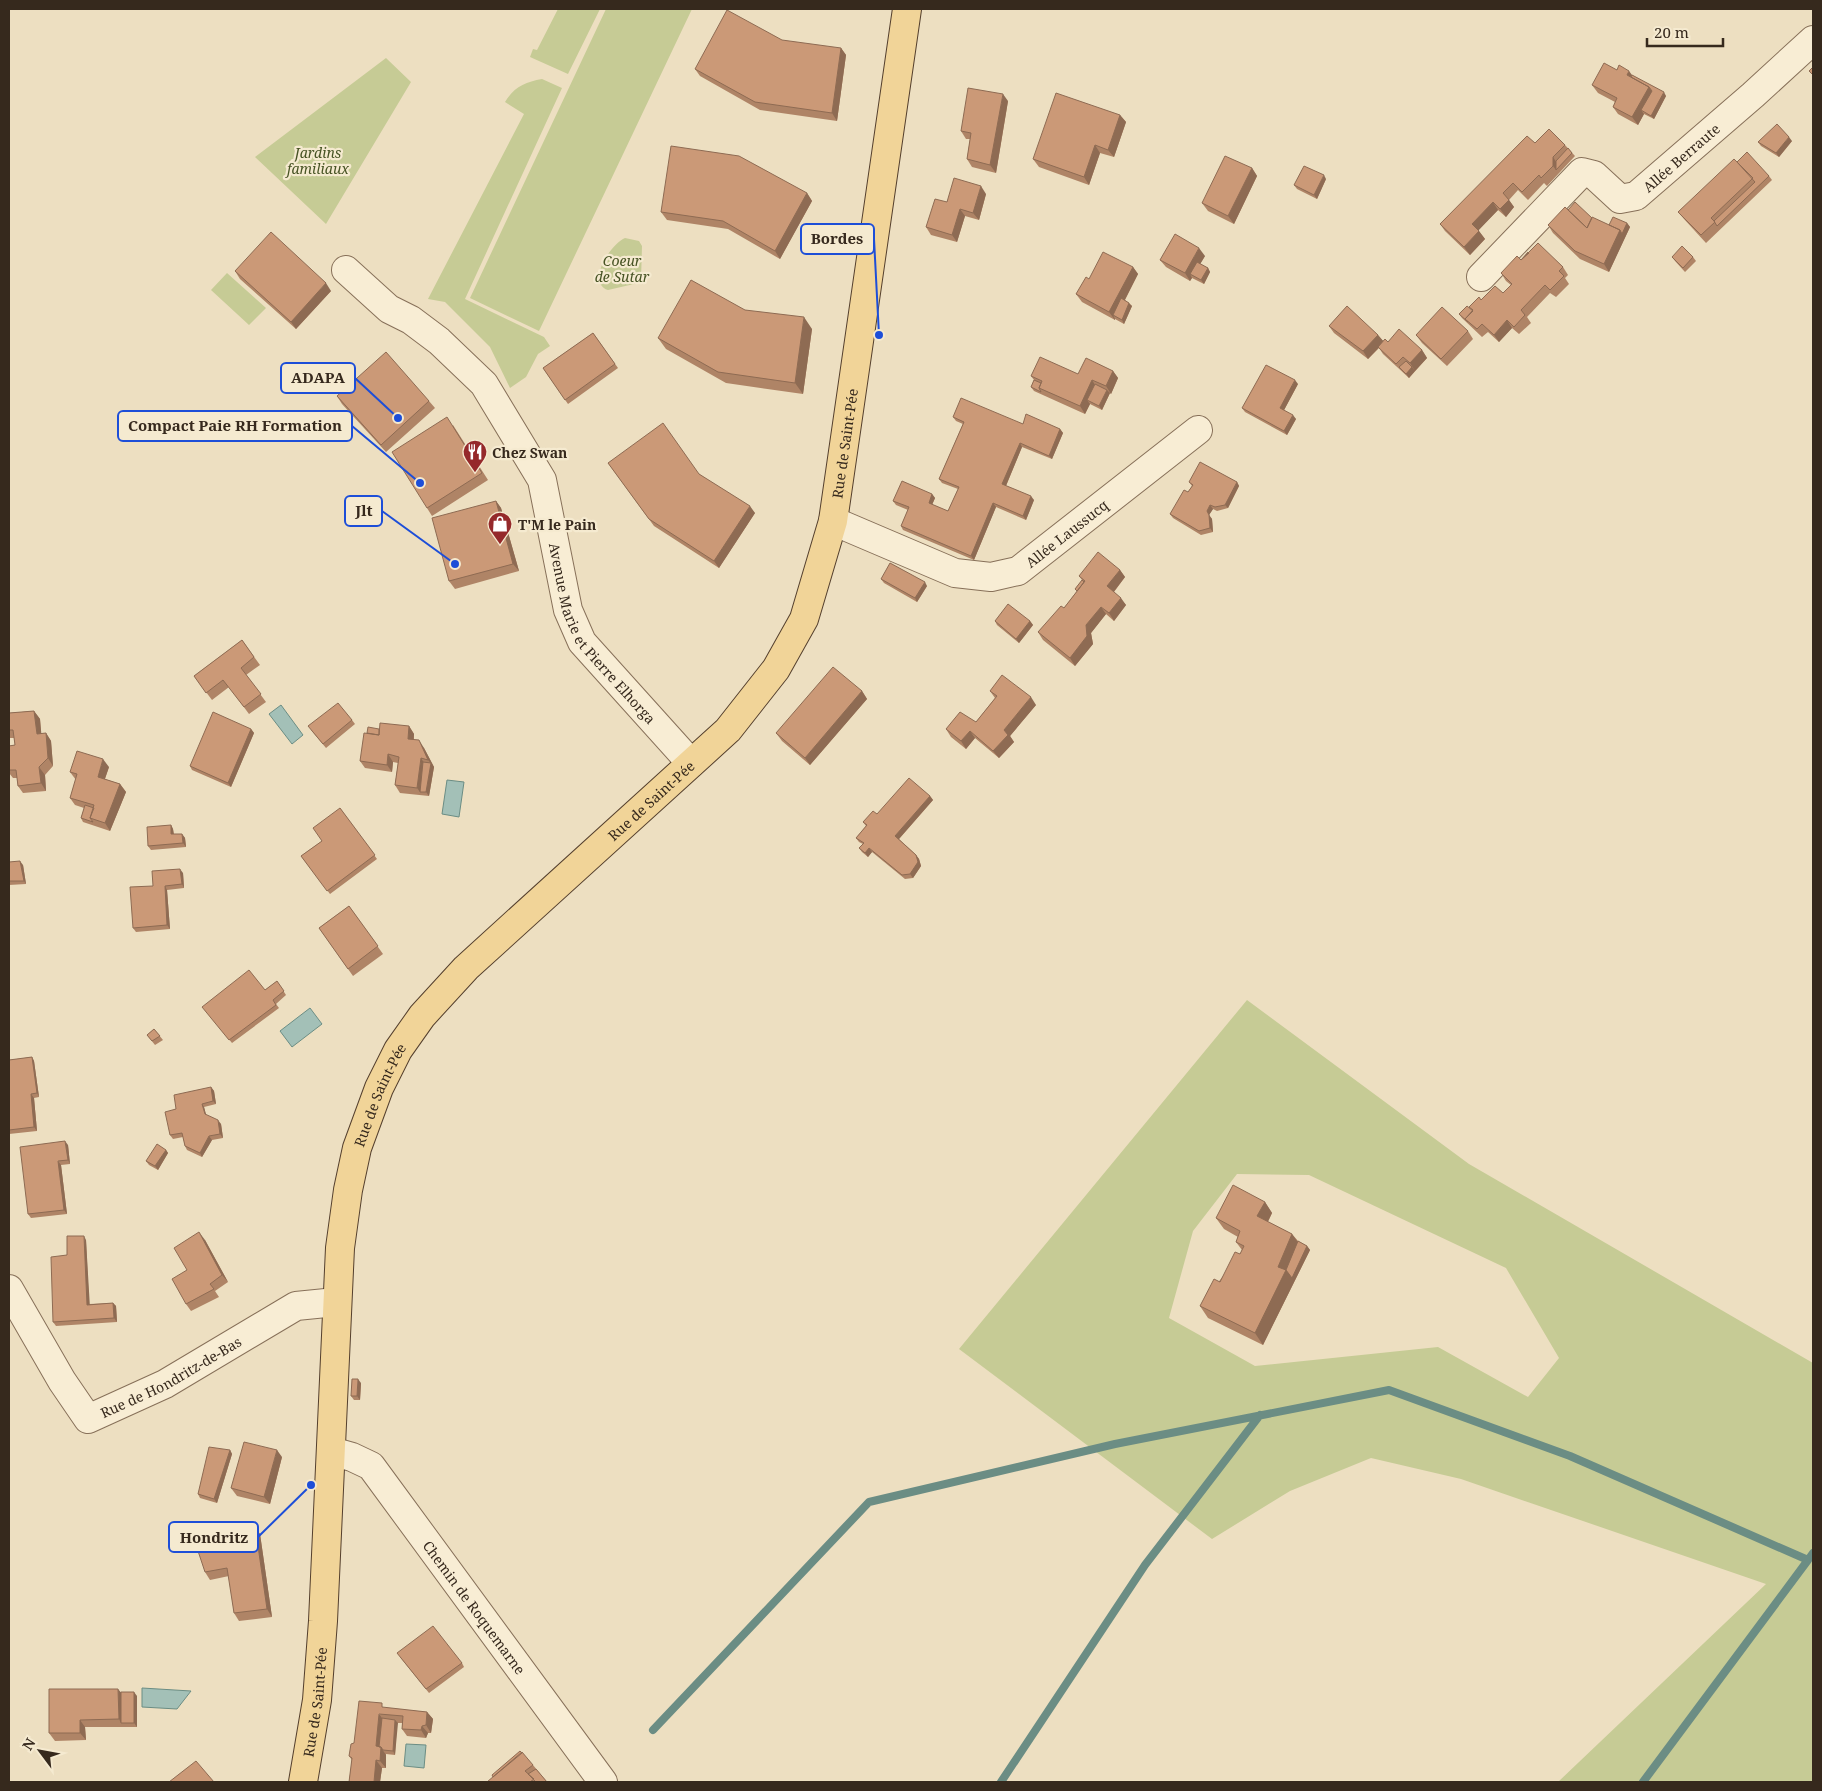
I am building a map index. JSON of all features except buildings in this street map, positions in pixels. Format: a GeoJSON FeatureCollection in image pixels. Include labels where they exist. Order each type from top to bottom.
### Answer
{"type":"FeatureCollection","features":[{"type":"Feature","properties":{"kind":"main road","name":"Rue de Saint-Pée"},"geometry":{"type":"LineString","coordinates":[[304,1782],[317,1700],[323,1621],[336,1302],[341,1238],[357,1148],[378,1088],[398,1050],[422,1016],[466,968],[728,730],[776,669],[804,619],[833,521],[908,9]]}},
{"type":"Feature","properties":{"kind":"street","name":"Allée Berraute"},"geometry":{"type":"LineString","coordinates":[[1481,277],[1582,172],[1594,175],[1620,199],[1636,196],[1753,95],[1813,40]]}},
{"type":"Feature","properties":{"kind":"street","name":"Avenue Marie et Pierre Elhorga"},"geometry":{"type":"LineString","coordinates":[[346,270],[389,309],[411,320],[440,342],[484,384],[542,480],[568,610],[582,642],[691,762]]}},
{"type":"Feature","properties":{"kind":"street","name":"Allée Laussucq"},"geometry":{"type":"LineString","coordinates":[[833,521],[955,573],[991,577],[1018,571],[1198,430]]}},
{"type":"Feature","properties":{"kind":"street","name":"Rue de Hondritz-de-Bas"},"geometry":{"type":"LineString","coordinates":[[9,1289],[62,1381],[88,1419],[164,1384],[296,1306],[336,1302]]}},
{"type":"Feature","properties":{"kind":"street","name":"Chemin de Roquemarne"},"geometry":{"type":"LineString","coordinates":[[331,1451],[352,1457],[371,1466],[603,1782]]}},
{"type":"Feature","properties":{"kind":"green space"},"geometry":{"type":"Polygon","coordinates":[[[558,9],[600,9],[568,74],[530,57],[533,49],[537,50],[558,9]]]}},
{"type":"Feature","properties":{"kind":"green space"},"geometry":{"type":"Polygon","coordinates":[[[606,9],[692,9],[539,331],[470,298],[606,9]]]}},
{"type":"Feature","properties":{"kind":"green space","name":"Jardins familiaux"},"geometry":{"type":"Polygon","coordinates":[[[386,58],[411,82],[326,224],[255,157],[386,58]]]}},
{"type":"Feature","properties":{"kind":"green space"},"geometry":{"type":"Polygon","coordinates":[[[542,79],[562,88],[465,299],[544,337],[550,346],[538,354],[526,377],[510,388],[490,347],[445,302],[428,299],[524,114],[505,102],[512,92],[520,86],[542,79]]]}},
{"type":"Feature","properties":{"kind":"green space","name":"Coeur de Sutar"},"geometry":{"type":"Polygon","coordinates":[[[625,238],[639,241],[642,246],[641,280],[634,284],[608,290],[602,286],[599,279],[600,271],[614,247],[625,238]]]}},
{"type":"Feature","properties":{"kind":"green space"},"geometry":{"type":"Polygon","coordinates":[[[227,273],[266,308],[249,325],[211,290],[227,273]]]}},
{"type":"Feature","properties":{"kind":"green space"},"geometry":{"type":"Polygon","coordinates":[[[1247,1000],[1469,1164],[1813,1363],[1813,1782],[1558,1782],[1766,1584],[1461,1479],[1371,1458],[1290,1491],[1212,1539],[959,1349],[1247,1000]],[[1237,1174],[1193,1231],[1169,1318],[1255,1366],[1438,1347],[1528,1397],[1559,1358],[1506,1268],[1309,1175],[1237,1174]]]}},
{"type":"Feature","properties":{"kind":"water"},"geometry":{"type":"Polygon","coordinates":[[[281,705],[303,735],[292,744],[269,714],[281,705]]]}},
{"type":"Feature","properties":{"kind":"water"},"geometry":{"type":"Polygon","coordinates":[[[447,780],[464,782],[459,817],[442,814],[447,780]]]}},
{"type":"Feature","properties":{"kind":"water"},"geometry":{"type":"Polygon","coordinates":[[[310,1008],[322,1024],[292,1047],[280,1031],[310,1008]]]}},
{"type":"Feature","properties":{"kind":"water"},"geometry":{"type":"Polygon","coordinates":[[[142,1688],[191,1691],[177,1709],[142,1707],[142,1688]]]}},
{"type":"Feature","properties":{"kind":"water"},"geometry":{"type":"Polygon","coordinates":[[[406,1744],[426,1745],[424,1768],[404,1766],[406,1744]]]}},
{"type":"Feature","properties":{"kind":"waterway"},"geometry":{"type":"LineString","coordinates":[[653,1730],[869,1502],[1115,1444],[1389,1390],[1570,1456],[1808,1560],[1813,1553]]}},
{"type":"Feature","properties":{"kind":"waterway"},"geometry":{"type":"LineString","coordinates":[[1001,1782],[1145,1565],[1260,1415]]}},
{"type":"Feature","properties":{"kind":"waterway"},"geometry":{"type":"LineString","coordinates":[[1643,1782],[1808,1560]]}},
{"type":"Feature","properties":{"kind":"place","name":"Bordes"},"geometry":{"type":"Point","coordinates":[879,335]}},
{"type":"Feature","properties":{"kind":"place","name":"ADAPA"},"geometry":{"type":"Point","coordinates":[398,418]}},
{"type":"Feature","properties":{"kind":"place","name":"Chez Swan"},"geometry":{"type":"Point","coordinates":[475,473]}},
{"type":"Feature","properties":{"kind":"place","name":"Compact Paie RH Formation"},"geometry":{"type":"Point","coordinates":[420,483]}},
{"type":"Feature","properties":{"kind":"place","name":"T'M le Pain"},"geometry":{"type":"Point","coordinates":[500,545]}},
{"type":"Feature","properties":{"kind":"place","name":"Jlt"},"geometry":{"type":"Point","coordinates":[455,564]}},
{"type":"Feature","properties":{"kind":"place","name":"Hondritz"},"geometry":{"type":"Point","coordinates":[311,1485]}}]}
